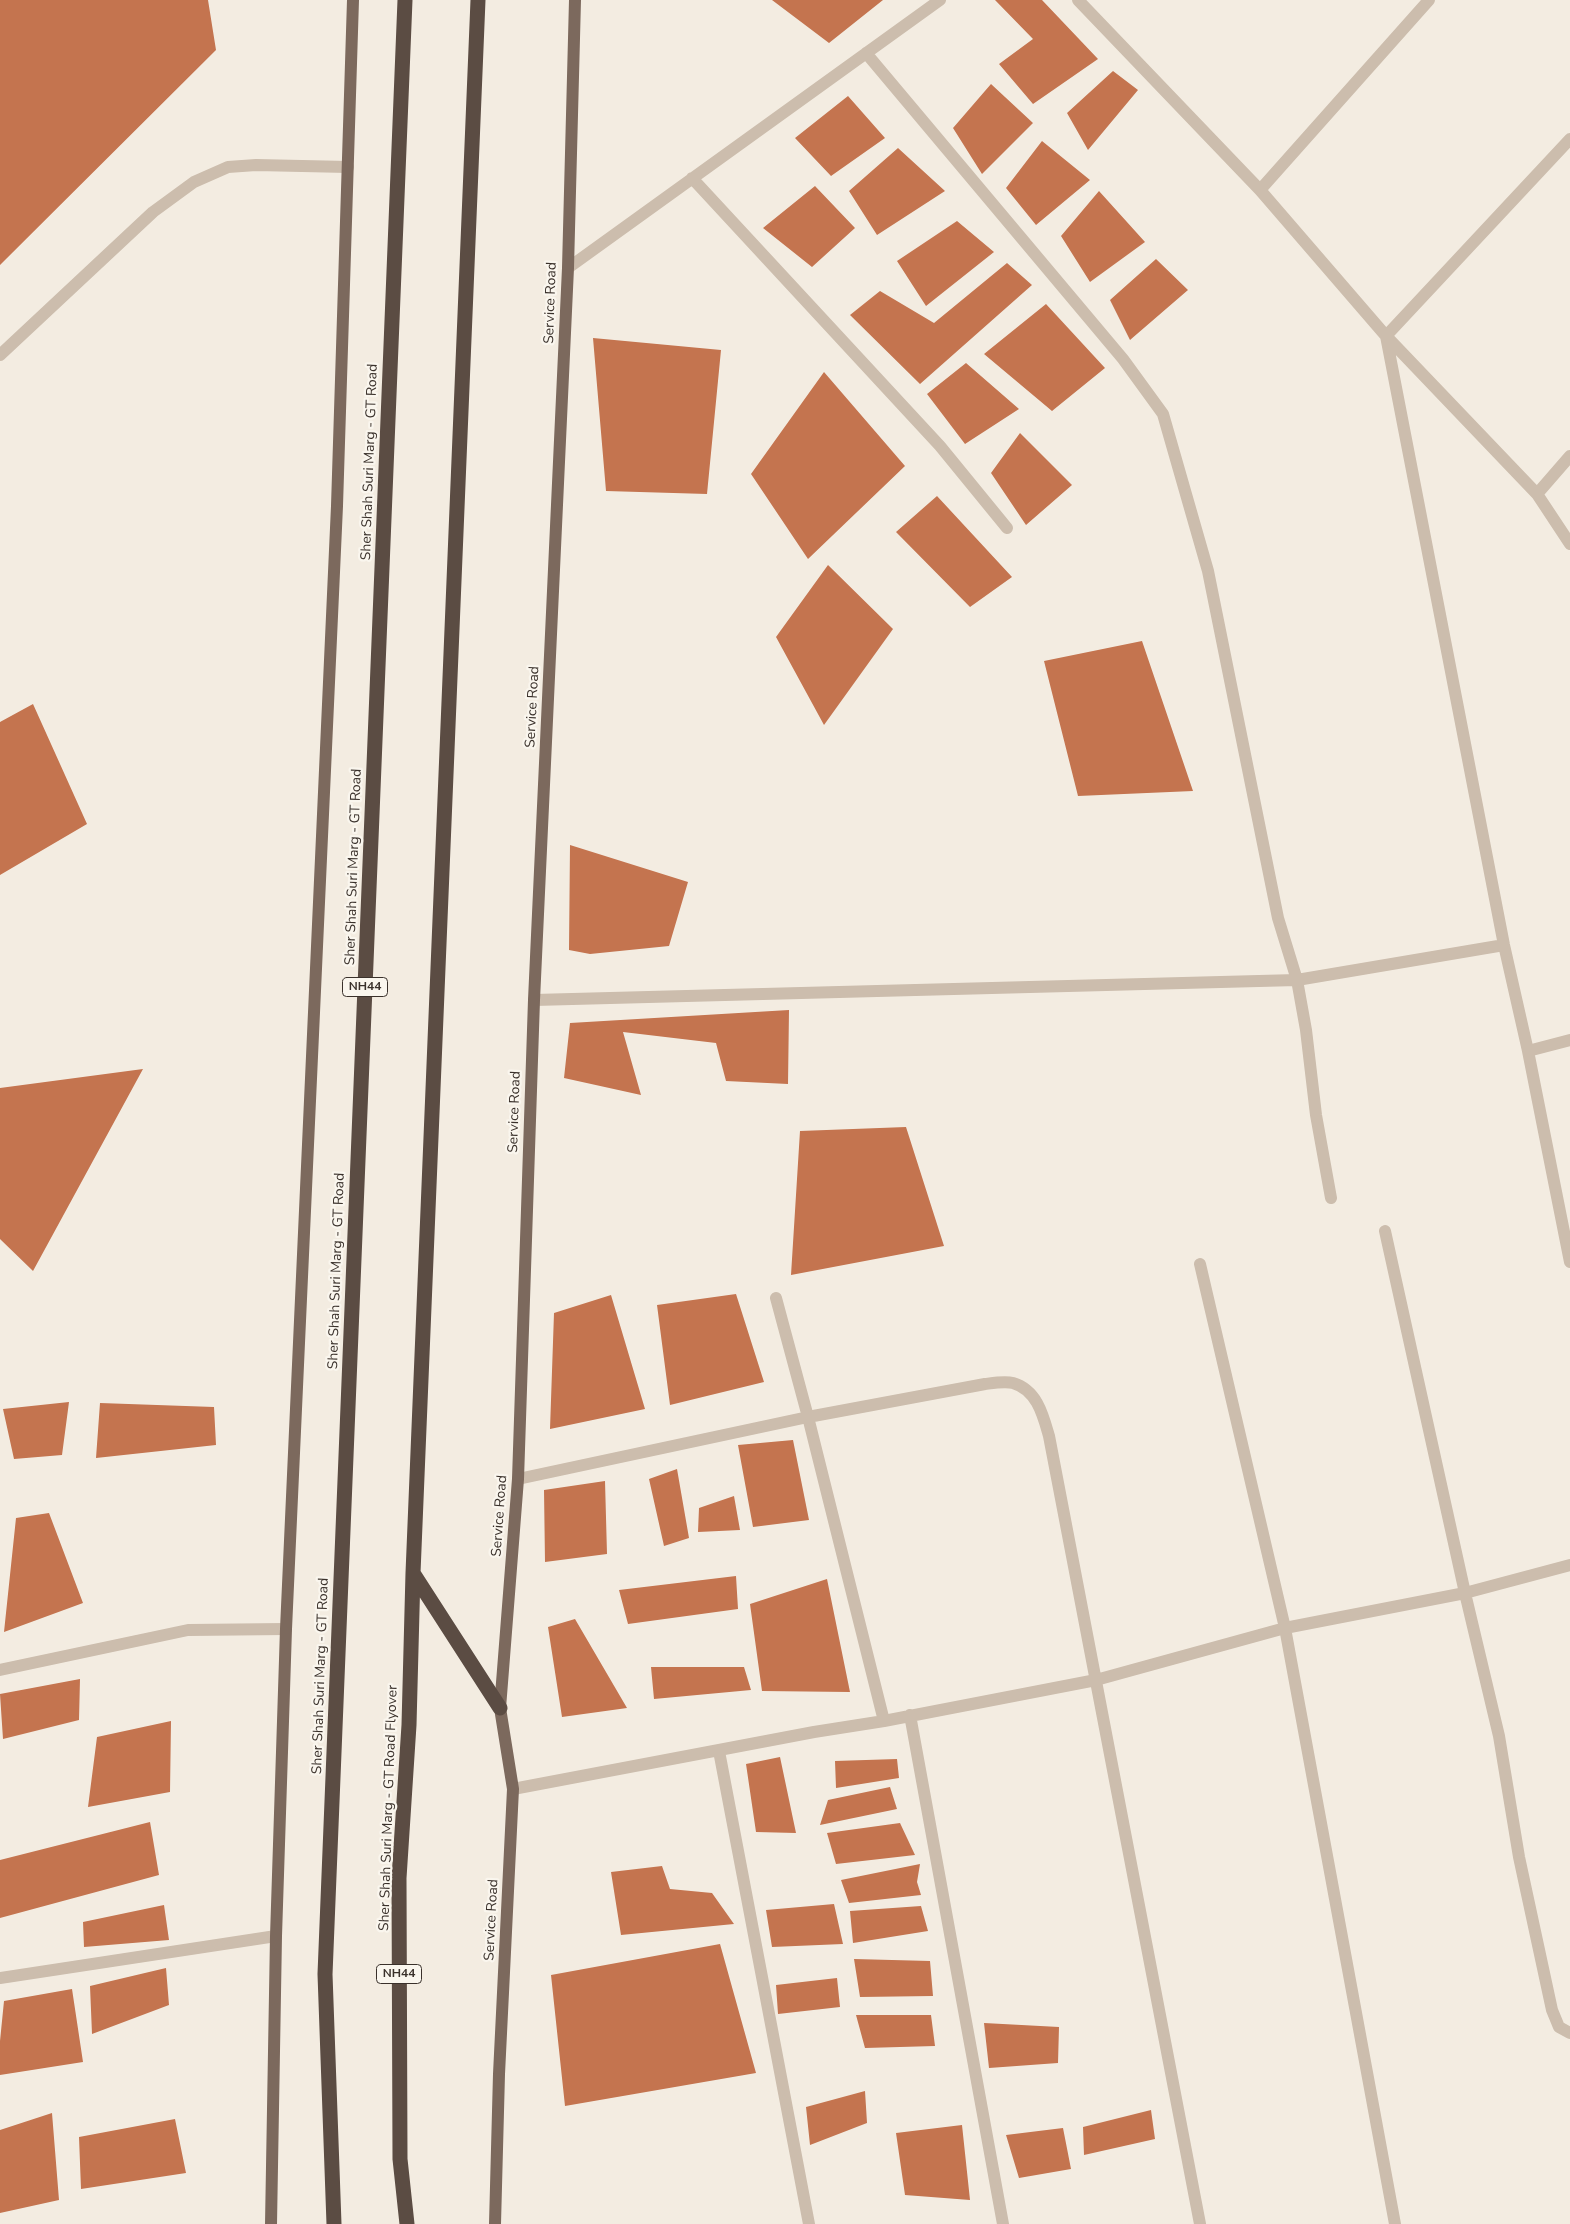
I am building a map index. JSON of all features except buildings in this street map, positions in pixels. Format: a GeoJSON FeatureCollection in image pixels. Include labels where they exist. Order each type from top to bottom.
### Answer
{"type":"FeatureCollection","features":[{"type":"Feature","properties":{"kind":"highway","name":"Sher Shah Suri Marg - GT Road"},"geometry":{"type":"LineString","coordinates":[[334,2224],[325,1974],[405,0]]}},
{"type":"Feature","properties":{"kind":"highway","name":"NH44"},"geometry":{"type":"LineString","coordinates":[[413,1572],[478,0]]}},
{"type":"Feature","properties":{"kind":"highway"},"geometry":{"type":"LineString","coordinates":[[413,1572],[500,1708]]}},
{"type":"Feature","properties":{"kind":"highway","name":"Sher Shah Suri Marg - GT Road Flyover"},"geometry":{"type":"LineString","coordinates":[[407,2224],[400,2159],[399,1878],[409,1725],[413,1572]]}},
{"type":"Feature","properties":{"kind":"main road"},"geometry":{"type":"LineString","coordinates":[[271,2224],[276,1936],[286,1629],[337,506],[353,0]]}},
{"type":"Feature","properties":{"kind":"main road","name":"Service Road"},"geometry":{"type":"LineString","coordinates":[[496,2224],[499,2074],[513,1789],[500,1708],[518,1479],[534,1000],[568,268],[576,0]]}},
{"type":"Feature","properties":{"kind":"street"},"geometry":{"type":"LineString","coordinates":[[568,268],[940,0]]}},
{"type":"Feature","properties":{"kind":"street"},"geometry":{"type":"LineString","coordinates":[[1078,0],[1260,190],[1386,336],[1537,494],[1570,544]]}},
{"type":"Feature","properties":{"kind":"street"},"geometry":{"type":"LineString","coordinates":[[1260,190],[1429,0]]}},
{"type":"Feature","properties":{"kind":"street"},"geometry":{"type":"LineString","coordinates":[[866,53],[1123,359],[1163,414],[1208,571],[1276,908],[1297,980],[1306,1030],[1314,1106],[1331,1198]]}},
{"type":"Feature","properties":{"kind":"street"},"geometry":{"type":"LineString","coordinates":[[1386,336],[1570,139]]}},
{"type":"Feature","properties":{"kind":"street"},"geometry":{"type":"LineString","coordinates":[[0,355],[153,212],[194,182],[228,167],[256,165],[348,167]]}},
{"type":"Feature","properties":{"kind":"street"},"geometry":{"type":"LineString","coordinates":[[692,178],[940,446],[1007,528]]}},
{"type":"Feature","properties":{"kind":"street"},"geometry":{"type":"LineString","coordinates":[[1386,336],[1504,945],[1528,1051],[1570,1262]]}},
{"type":"Feature","properties":{"kind":"street"},"geometry":{"type":"LineString","coordinates":[[1537,494],[1570,456]]}},
{"type":"Feature","properties":{"kind":"street"},"geometry":{"type":"LineString","coordinates":[[534,1000],[1297,980],[1504,945]]}},
{"type":"Feature","properties":{"kind":"street"},"geometry":{"type":"LineString","coordinates":[[1528,1051],[1570,1040]]}},
{"type":"Feature","properties":{"kind":"street"},"geometry":{"type":"LineString","coordinates":[[1385,1231],[1465,1593],[1499,1736],[1519,1857],[1552,2010],[1560,2028],[1570,2033]]}},
{"type":"Feature","properties":{"kind":"street"},"geometry":{"type":"LineString","coordinates":[[1200,1264],[1285,1628],[1395,2224]]}},
{"type":"Feature","properties":{"kind":"street"},"geometry":{"type":"LineString","coordinates":[[776,1298],[808,1417],[884,1721]]}},
{"type":"Feature","properties":{"kind":"street"},"geometry":{"type":"LineString","coordinates":[[518,1479],[808,1417],[985,1384],[1013,1383],[1030,1393],[1040,1408],[1049,1436],[1200,2224]]}},
{"type":"Feature","properties":{"kind":"street"},"geometry":{"type":"LineString","coordinates":[[513,1789],[1096,1680],[1285,1628],[1465,1593],[1570,1565]]}},
{"type":"Feature","properties":{"kind":"street"},"geometry":{"type":"LineString","coordinates":[[0,1670],[188,1630],[286,1629]]}},
{"type":"Feature","properties":{"kind":"street"},"geometry":{"type":"LineString","coordinates":[[910,1715],[1003,2224]]}},
{"type":"Feature","properties":{"kind":"street"},"geometry":{"type":"LineString","coordinates":[[719,1751],[809,2224]]}},
{"type":"Feature","properties":{"kind":"street"},"geometry":{"type":"LineString","coordinates":[[0,1978],[276,1936]]}}]}
